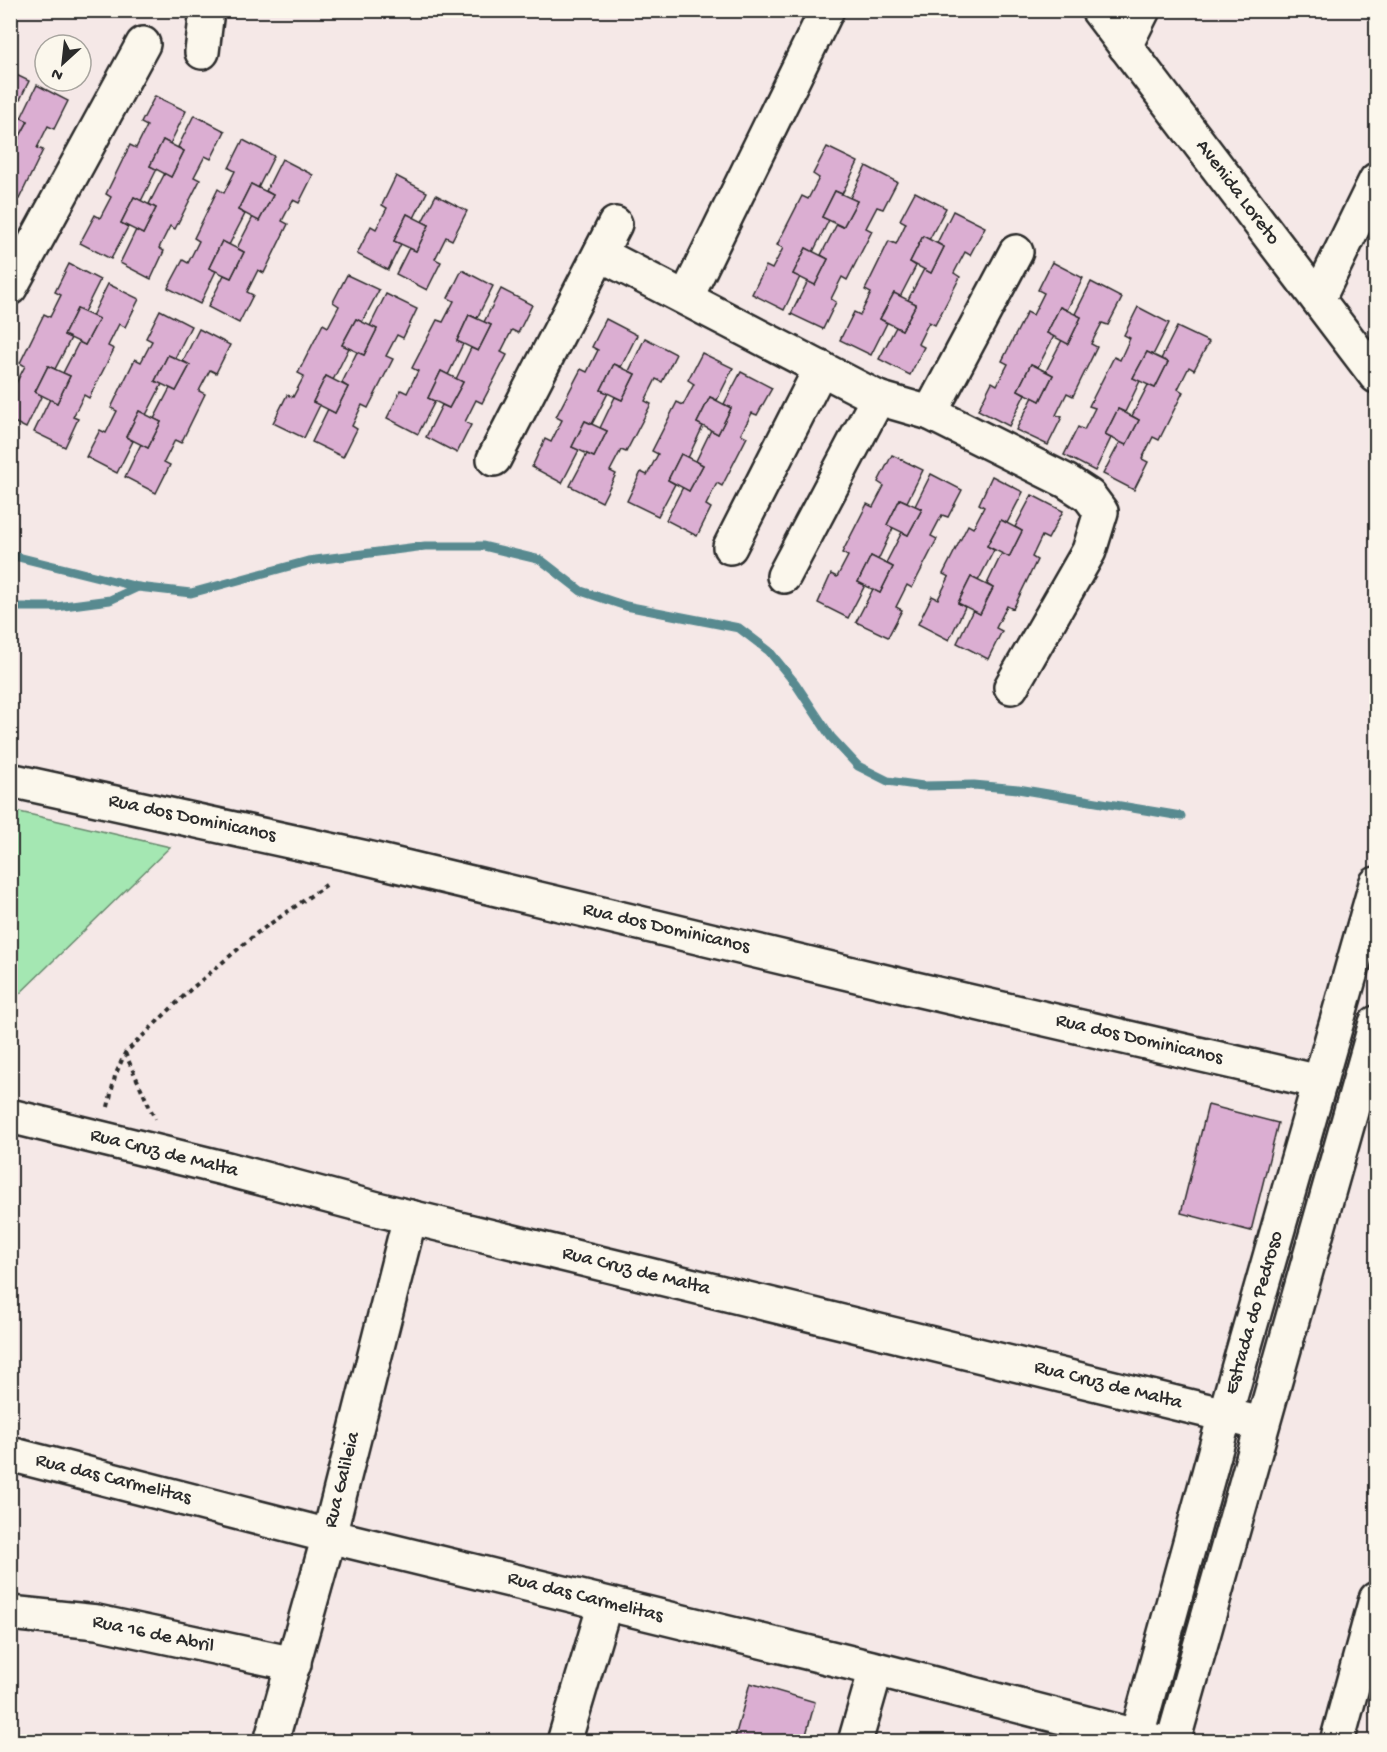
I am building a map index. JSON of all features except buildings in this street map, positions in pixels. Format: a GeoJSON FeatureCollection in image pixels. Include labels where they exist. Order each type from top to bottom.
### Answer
{"type":"FeatureCollection","features":[{"type":"Feature","properties":{"kind":"street"},"geometry":{"type":"LineString","coordinates":[[202,52],[207,10]]}},
{"type":"Feature","properties":{"kind":"street"},"geometry":{"type":"LineString","coordinates":[[686,298],[827,10]]}},
{"type":"Feature","properties":{"kind":"street","name":"Avenida Loreto"},"geometry":{"type":"LineString","coordinates":[[1098,10],[1377,376]]}},
{"type":"Feature","properties":{"kind":"street"},"geometry":{"type":"LineString","coordinates":[[1125,46],[1143,10]]}},
{"type":"Feature","properties":{"kind":"street"},"geometry":{"type":"LineString","coordinates":[[10,288],[143,44]]}},
{"type":"Feature","properties":{"kind":"street"},"geometry":{"type":"LineString","coordinates":[[1318,299],[1377,180]]}},
{"type":"Feature","properties":{"kind":"street"},"geometry":{"type":"LineString","coordinates":[[494,459],[615,224]]}},
{"type":"Feature","properties":{"kind":"street"},"geometry":{"type":"LineString","coordinates":[[930,413],[1016,252]]}},
{"type":"Feature","properties":{"kind":"street"},"geometry":{"type":"LineString","coordinates":[[600,254],[878,398],[930,413],[1066,481],[1089,496],[1101,512],[1089,551],[1011,687]]}},
{"type":"Feature","properties":{"kind":"street"},"geometry":{"type":"LineString","coordinates":[[730,547],[821,368]]}},
{"type":"Feature","properties":{"kind":"street"},"geometry":{"type":"LineString","coordinates":[[784,576],[878,398]]}},
{"type":"Feature","properties":{"kind":"street","name":"Rua dos Dominicanos"},"geometry":{"type":"LineString","coordinates":[[10,780],[367,858],[911,988],[1367,1092]]}},
{"type":"Feature","properties":{"kind":"street","name":"Estrada do Pedroso"},"geometry":{"type":"LineString","coordinates":[[1144,1740],[1225,1415],[1375,895]]}},
{"type":"Feature","properties":{"kind":"street","name":"Estrada do Pedroso"},"geometry":{"type":"LineString","coordinates":[[1173,1742],[1262,1424],[1367,1092],[1377,1023]]}},
{"type":"Feature","properties":{"kind":"street","name":"Rua Cruz de Malta"},"geometry":{"type":"LineString","coordinates":[[10,1116],[172,1155],[410,1217],[1262,1424]]}},
{"type":"Feature","properties":{"kind":"street","name":"Rua Galileia"},"geometry":{"type":"LineString","coordinates":[[272,1742],[329,1536],[410,1217]]}},
{"type":"Feature","properties":{"kind":"street","name":"Rua das Carmelitas"},"geometry":{"type":"LineString","coordinates":[[10,1454],[329,1536],[876,1669],[1144,1740]]}},
{"type":"Feature","properties":{"kind":"street"},"geometry":{"type":"LineString","coordinates":[[1337,1742],[1364,1691],[1377,1599]]}},
{"type":"Feature","properties":{"kind":"street"},"geometry":{"type":"LineString","coordinates":[[564,1742],[605,1604]]}},
{"type":"Feature","properties":{"kind":"street","name":"Rua 16 de Abril"},"geometry":{"type":"LineString","coordinates":[[10,1612],[97,1622],[294,1664]]}},
{"type":"Feature","properties":{"kind":"street"},"geometry":{"type":"LineString","coordinates":[[855,1742],[876,1669]]}},
{"type":"Feature","properties":{"kind":"path"},"geometry":{"type":"LineString","coordinates":[[100,1139],[115,1076],[125,1053],[190,990],[257,933],[367,858]]}},
{"type":"Feature","properties":{"kind":"path"},"geometry":{"type":"LineString","coordinates":[[125,1053],[172,1155]]}},
{"type":"Feature","properties":{"kind":"green space"},"geometry":{"type":"Polygon","coordinates":[[[10,810],[170,847],[11,1002],[10,810]]]}},
{"type":"Feature","properties":{"kind":"waterway"},"geometry":{"type":"LineString","coordinates":[[10,555],[138,587],[191,593],[308,561],[425,546],[483,546],[541,560],[581,591],[626,606],[739,628],[769,651],[795,683],[831,737],[858,766],[888,781],[923,786],[974,785],[1018,789],[1181,816]]}},
{"type":"Feature","properties":{"kind":"waterway"},"geometry":{"type":"LineString","coordinates":[[10,607],[56,607],[110,600],[138,587]]}}]}
